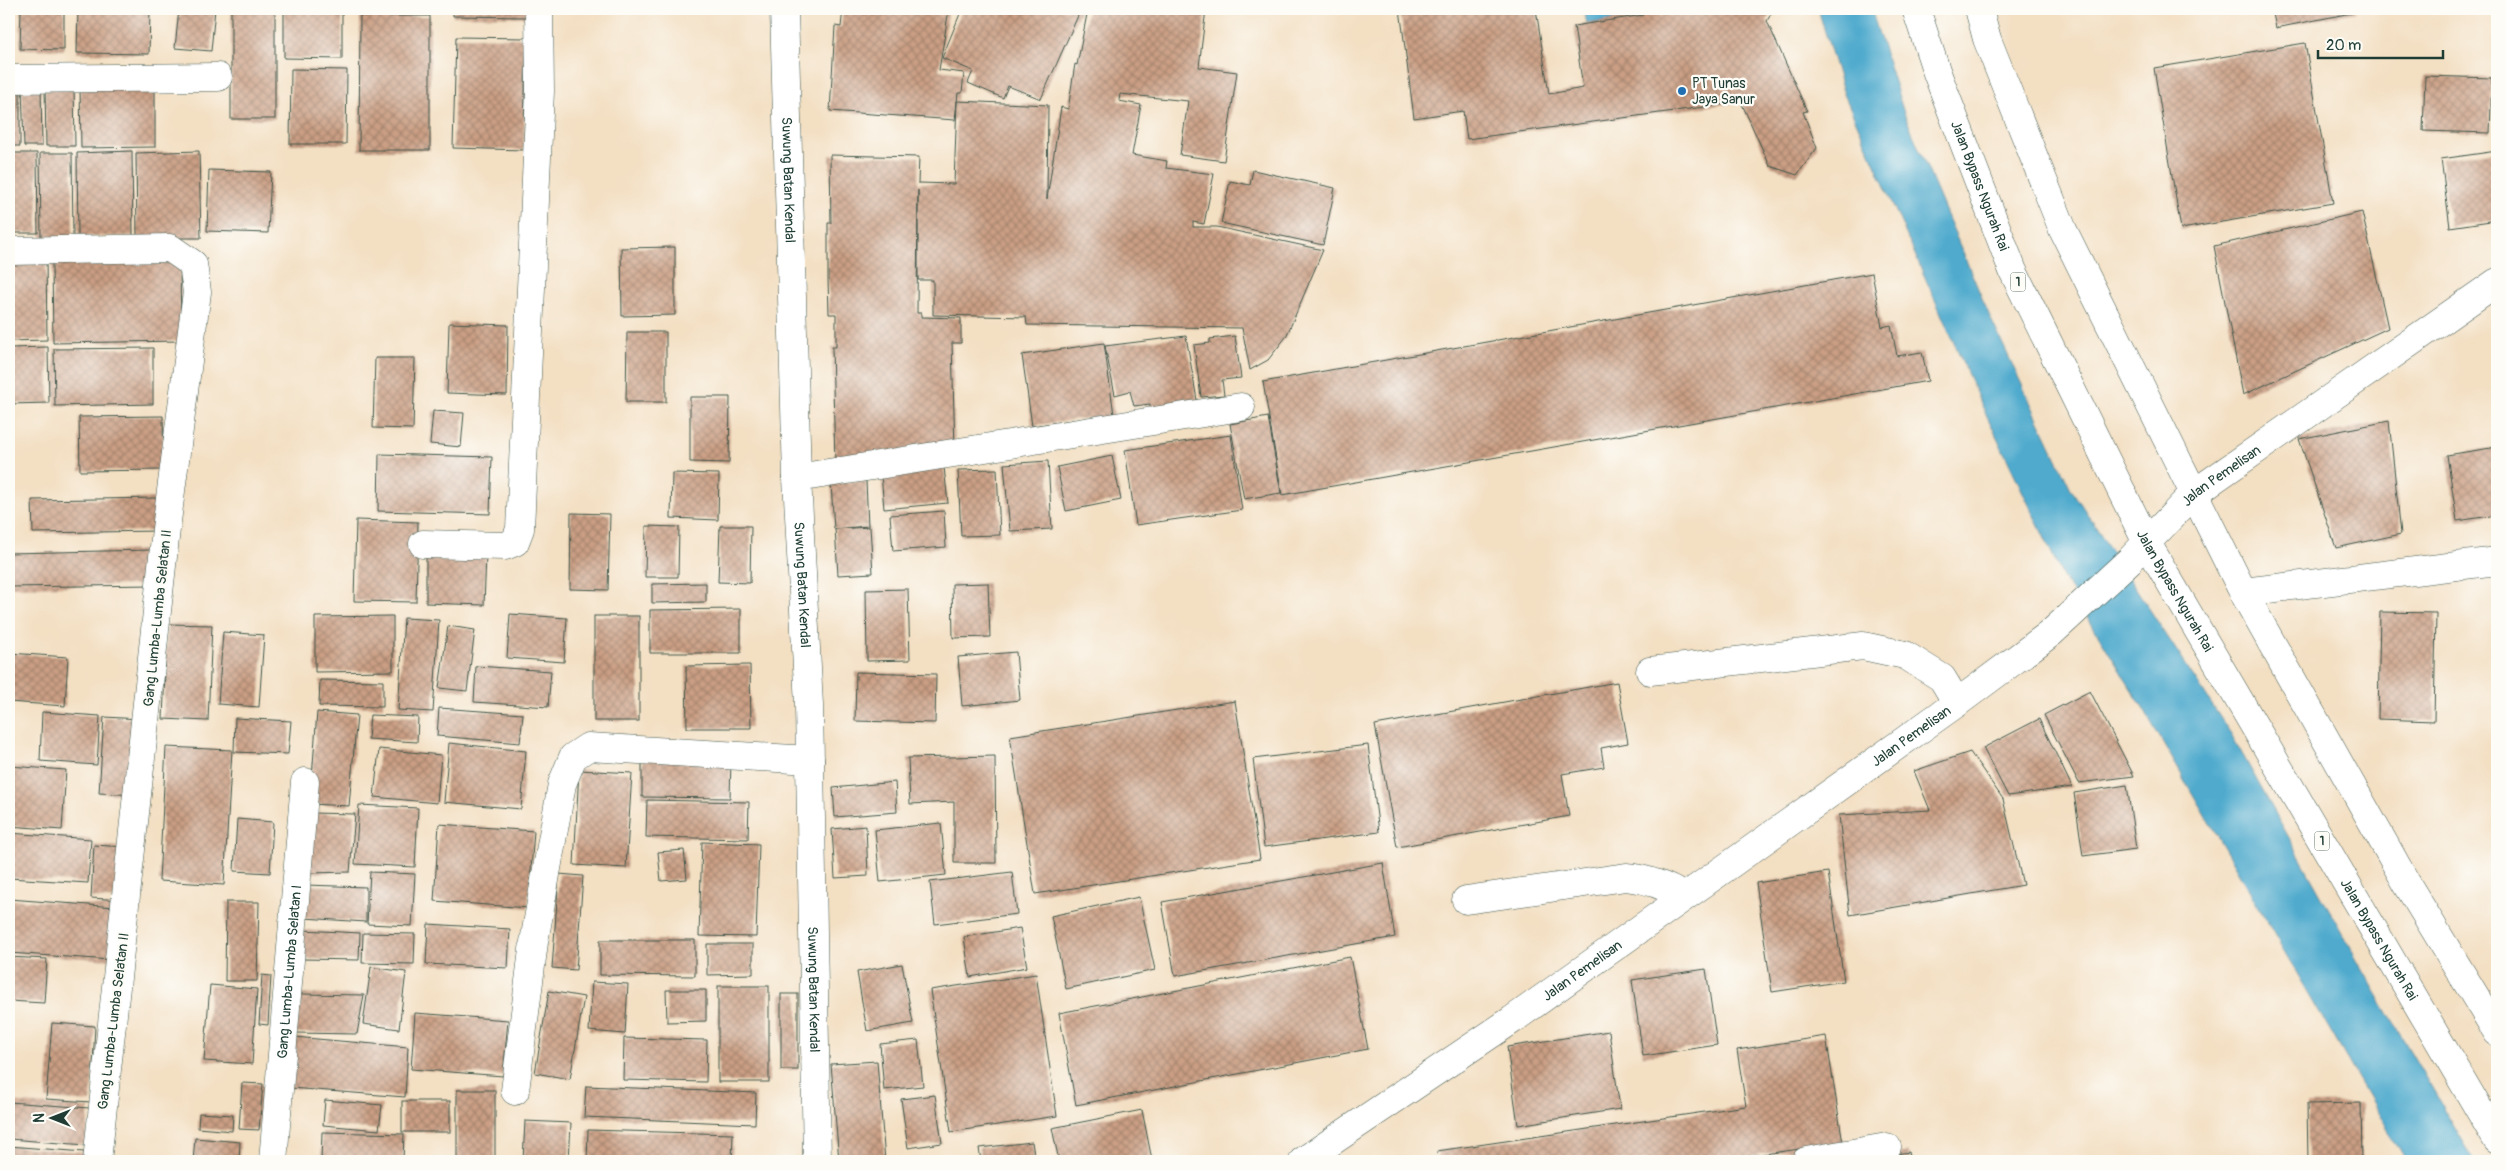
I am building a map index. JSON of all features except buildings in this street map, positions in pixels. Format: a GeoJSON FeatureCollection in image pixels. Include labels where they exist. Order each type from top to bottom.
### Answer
{"type":"FeatureCollection","features":[{"type":"Feature","properties":{"kind":"main road"},"geometry":{"type":"LineString","coordinates":[[423,544],[505,546],[515,542],[520,528],[540,91],[539,9]]}},
{"type":"Feature","properties":{"kind":"main road","name":"Suwung Batan Kendal"},"geometry":{"type":"LineString","coordinates":[[784,9],[797,478],[810,760],[817,1161]]}},
{"type":"Feature","properties":{"kind":"main road","name":"Jalan Bypass Ngurah Rai"},"geometry":{"type":"LineString","coordinates":[[1916,9],[1937,73],[2013,271],[2139,552],[2497,1140]]}},
{"type":"Feature","properties":{"kind":"main road"},"geometry":{"type":"LineString","coordinates":[[1979,9],[1987,39],[2063,230],[2193,494],[2243,592],[2408,884],[2497,1032]]}},
{"type":"Feature","properties":{"kind":"main road"},"geometry":{"type":"LineString","coordinates":[[9,79],[218,77]]}},
{"type":"Feature","properties":{"kind":"main road","name":"Gang Lumba-Lumba Selatan II"},"geometry":{"type":"LineString","coordinates":[[9,251],[170,248],[193,264],[197,292],[166,528],[96,1161]]}},
{"type":"Feature","properties":{"kind":"main road","name":"Jalan Pemelisan"},"geometry":{"type":"LineString","coordinates":[[1304,1161],[1512,1020],[1956,703],[2051,633],[2139,552],[2193,494],[2497,282]]}},
{"type":"Feature","properties":{"kind":"main road"},"geometry":{"type":"LineString","coordinates":[[797,478],[1241,407]]}},
{"type":"Feature","properties":{"kind":"main road"},"geometry":{"type":"LineString","coordinates":[[2243,592],[2497,561]]}},
{"type":"Feature","properties":{"kind":"main road"},"geometry":{"type":"LineString","coordinates":[[1650,671],[1863,646],[1905,655],[1942,678],[1956,703]]}},
{"type":"Feature","properties":{"kind":"main road"},"geometry":{"type":"LineString","coordinates":[[515,1091],[534,942],[562,784],[573,757],[588,747],[810,760]]}},
{"type":"Feature","properties":{"kind":"main road","name":"Gang Lumba-Lumba Selatan I"},"geometry":{"type":"LineString","coordinates":[[273,1161],[305,782]]}},
{"type":"Feature","properties":{"kind":"main road"},"geometry":{"type":"LineString","coordinates":[[1466,900],[1626,877],[1646,879],[1671,889],[1684,897]]}},
{"type":"Feature","properties":{"kind":"main road"},"geometry":{"type":"LineString","coordinates":[[1806,1161],[1887,1147]]}},
{"type":"Feature","properties":{"kind":"water"},"geometry":{"type":"Polygon","coordinates":[[[1584,9],[1642,9],[1643,15],[1587,24],[1584,9]]]}},
{"type":"Feature","properties":{"kind":"water"},"geometry":{"type":"Polygon","coordinates":[[[1818,9],[1871,9],[1904,113],[1990,317],[2071,489],[2231,734],[2363,970],[2474,1161],[2406,1161],[2144,710],[2063,577],[1977,395],[1844,94],[1818,9]]]}},
{"type":"Feature","properties":{"kind":"place","name":"PT Tunas Jaya Sanur"},"geometry":{"type":"Point","coordinates":[1682,91]}}]}
